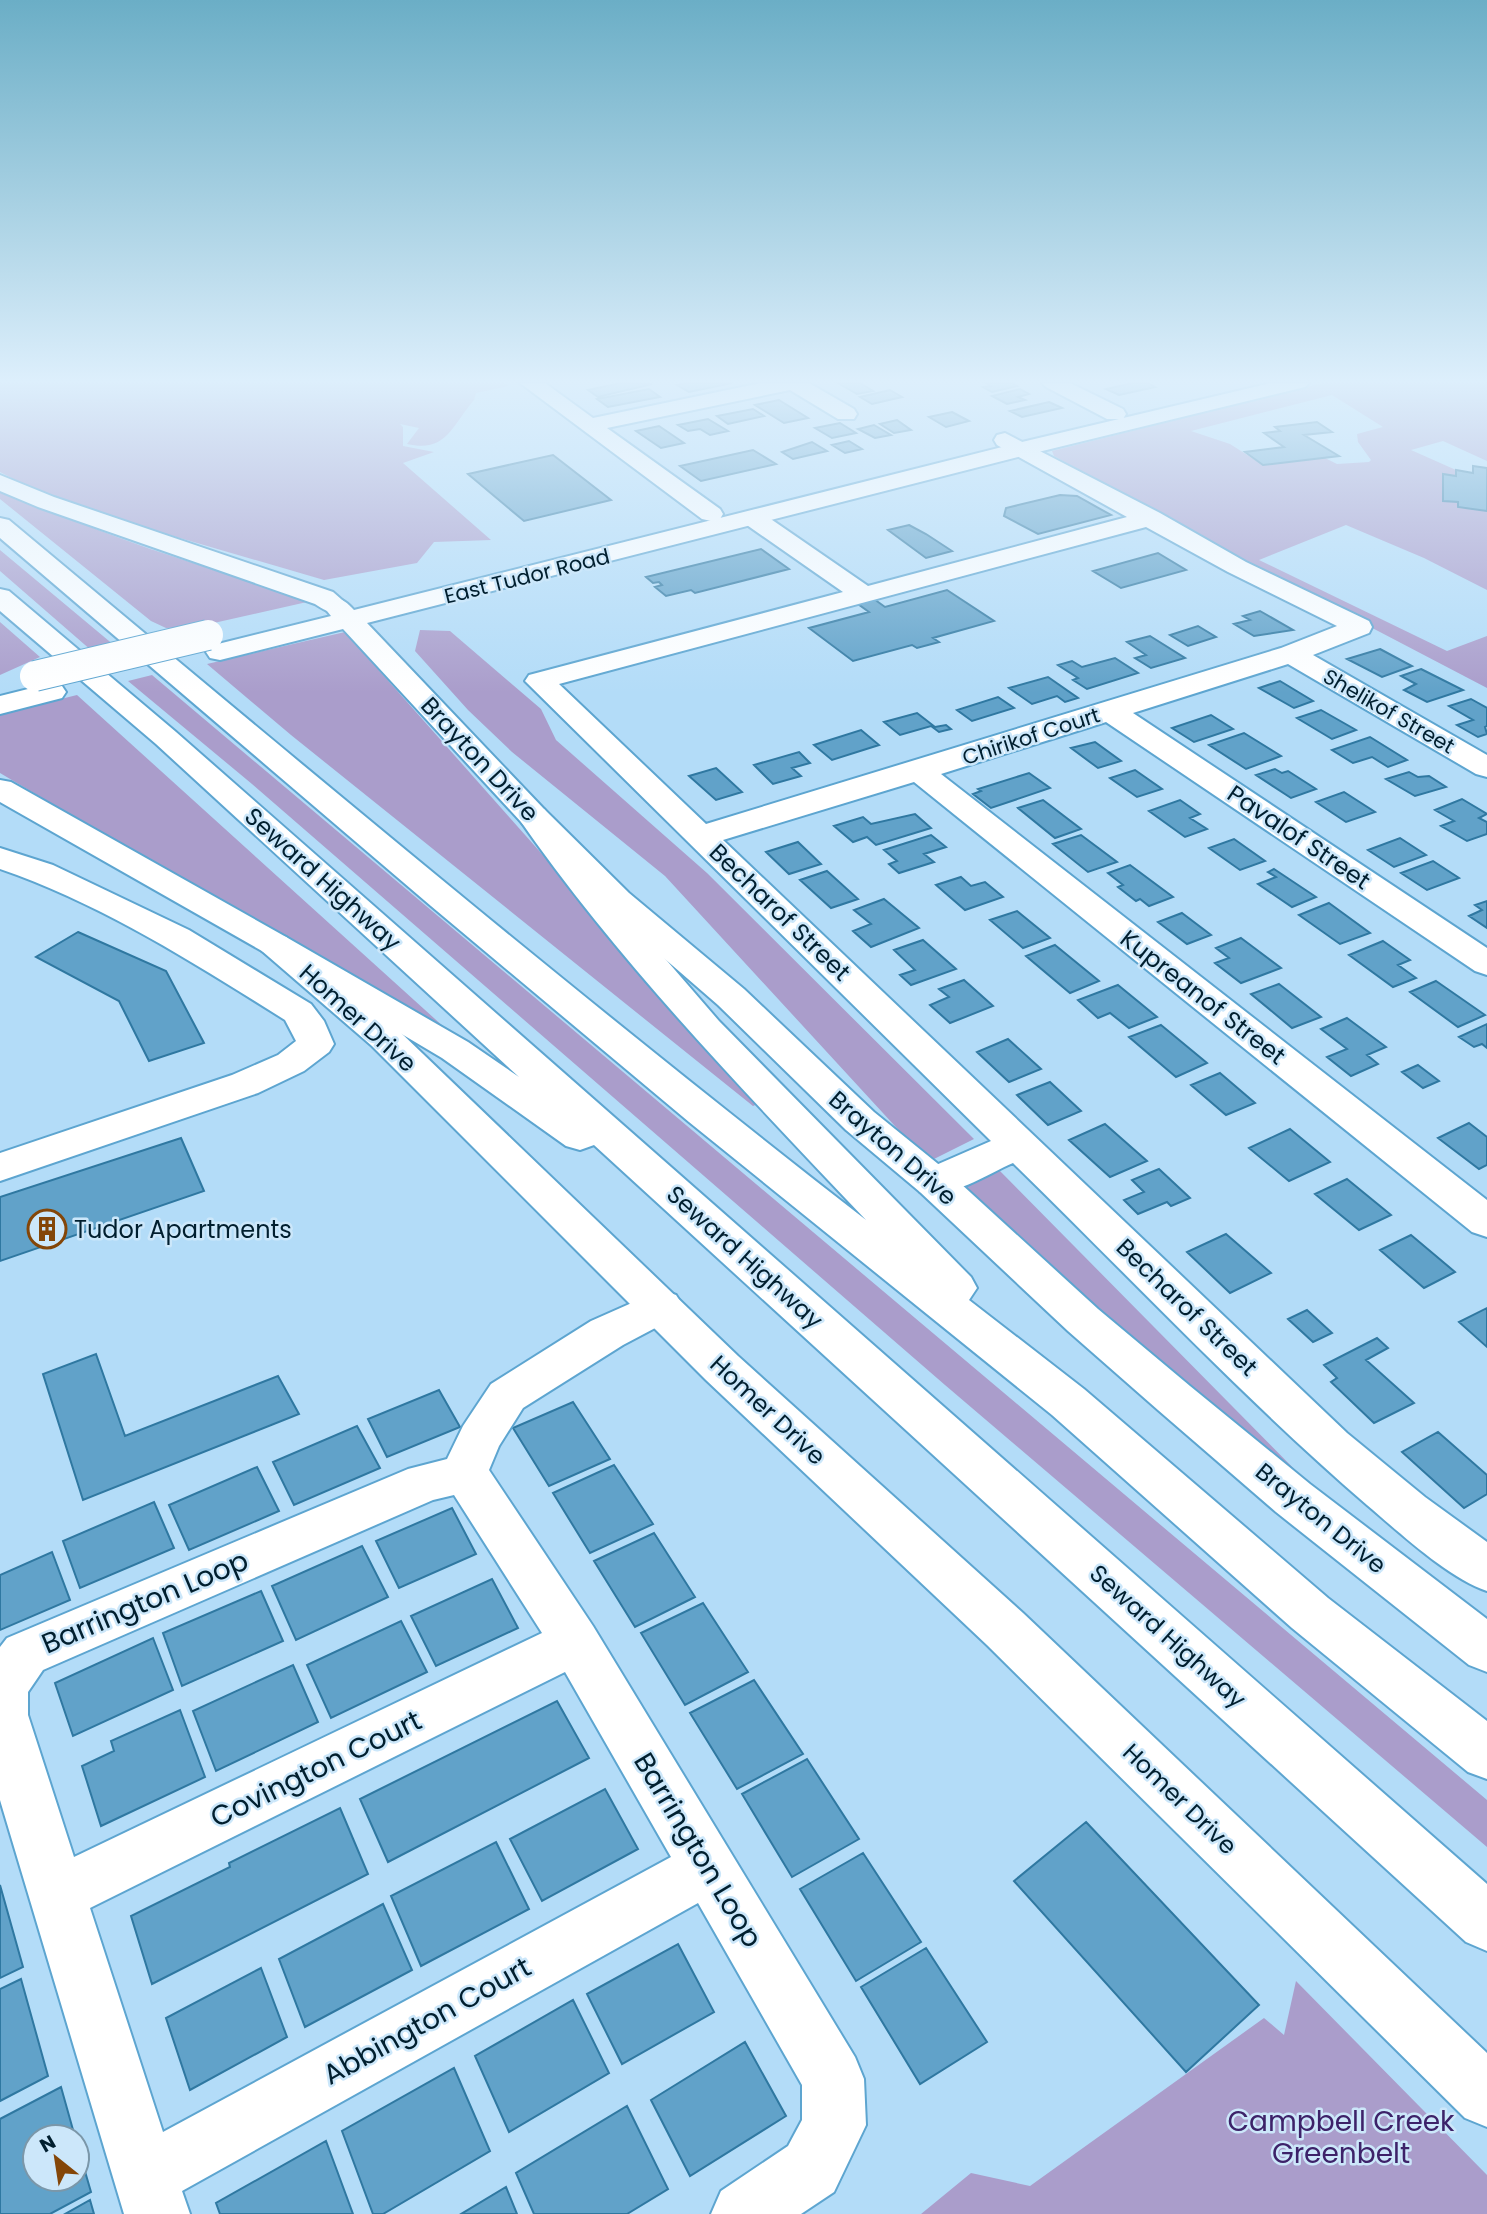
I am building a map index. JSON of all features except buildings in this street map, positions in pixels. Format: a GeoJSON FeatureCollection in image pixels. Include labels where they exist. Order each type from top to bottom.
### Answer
{"type":"FeatureCollection","features":[{"type":"Feature","properties":{"kind":"main road"},"geometry":{"type":"LineString","coordinates":[[10,486],[46,502],[324,598],[343,613]]}},
{"type":"Feature","properties":{"kind":"main road"},"geometry":{"type":"LineString","coordinates":[[673,486],[711,514]]}},
{"type":"Feature","properties":{"kind":"main road","name":"East Tudor Road"},"geometry":{"type":"LineString","coordinates":[[343,613],[711,514],[833,486]]}},
{"type":"Feature","properties":{"kind":"main road","name":"East Tudor Road"},"geometry":{"type":"LineString","coordinates":[[0,705],[44,684],[752,518],[866,486]]}},
{"type":"Feature","properties":{"kind":"main road"},"geometry":{"type":"LineString","coordinates":[[1092,486],[1151,518]]}},
{"type":"Feature","properties":{"kind":"main road"},"geometry":{"type":"LineString","coordinates":[[752,518],[864,594]]}},
{"type":"Feature","properties":{"kind":"main road","name":"Becharof Street"},"geometry":{"type":"LineString","coordinates":[[1151,518],[539,681],[1331,1446],[1408,1511],[1487,1570]]}},
{"type":"Feature","properties":{"kind":"main road","name":"Chirikof Court"},"geometry":{"type":"LineString","coordinates":[[701,836],[919,771],[1291,654],[1359,627],[1237,567],[1151,518]]}},
{"type":"Feature","properties":{"kind":"main road"},"geometry":{"type":"LineString","coordinates":[[0,525],[692,1105],[1068,1402],[1310,1613],[1487,1754]]}},
{"type":"Feature","properties":{"kind":"main road","name":"Seward Highway"},"geometry":{"type":"LineString","coordinates":[[0,597],[177,747],[1487,1922]]}},
{"type":"Feature","properties":{"kind":"main road","name":"Brayton Drive"},"geometry":{"type":"LineString","coordinates":[[343,613],[533,816],[617,900],[731,997],[860,1121],[934,1182],[1083,1320],[1174,1398],[1293,1498],[1487,1649]]}},
{"type":"Feature","properties":{"kind":"main road","name":"Shelikof Street"},"geometry":{"type":"LineString","coordinates":[[1291,654],[1487,768]]}},
{"type":"Feature","properties":{"kind":"main road","name":"East Tudor Road"},"geometry":{"type":"LineString","coordinates":[[0,685],[44,684]]}},
{"type":"Feature","properties":{"kind":"main road","name":"Pavalof Street"},"geometry":{"type":"LineString","coordinates":[[1110,711],[1487,964]]}},
{"type":"Feature","properties":{"kind":"main road","name":"Kupreanof Street"},"geometry":{"type":"LineString","coordinates":[[919,771],[1487,1222]]}},
{"type":"Feature","properties":{"kind":"main road","name":"Homer Drive"},"geometry":{"type":"LineString","coordinates":[[0,789],[274,944],[384,1038],[722,1368],[1004,1629],[1487,2096]]}},
{"type":"Feature","properties":{"kind":"main road"},"geometry":{"type":"LineString","coordinates":[[533,816],[612,918],[706,1029],[1068,1402]]}},
{"type":"Feature","properties":{"kind":"main road","name":"Homer Drive"},"geometry":{"type":"LineString","coordinates":[[0,858],[41,872],[177,937],[298,1012],[306,1021],[316,1044],[291,1063],[245,1084],[0,1167]]}},
{"type":"Feature","properties":{"kind":"main road"},"geometry":{"type":"LineString","coordinates":[[274,944],[455,1050],[720,1234]]}},
{"type":"Feature","properties":{"kind":"main road"},"geometry":{"type":"LineString","coordinates":[[934,1182],[1019,1144]]}},
{"type":"Feature","properties":{"kind":"main road"},"geometry":{"type":"LineString","coordinates":[[464,1474],[479,1439],[507,1396],[607,1333],[661,1306]]}},
{"type":"Feature","properties":{"kind":"main road","name":"Barrington Loop"},"geometry":{"type":"LineString","coordinates":[[151,2195],[1,1716],[2,1687],[24,1654],[425,1483],[464,1474],[478,1489],[575,1642],[833,2078],[834,2125],[811,2169],[744,2214]]}},
{"type":"Feature","properties":{"kind":"main road","name":"Covington Court"},"geometry":{"type":"LineString","coordinates":[[57,1895],[575,1642]]}},
{"type":"Feature","properties":{"kind":"main road","name":"Abbington Court"},"geometry":{"type":"LineString","coordinates":[[151,2195],[708,1867]]}},
{"type":"Feature","properties":{"kind":"green space"},"geometry":{"type":"Polygon","coordinates":[[[28,486],[430,486],[491,540],[434,542],[417,563],[324,580],[60,503],[28,486]]]}},
{"type":"Feature","properties":{"kind":"green space"},"geometry":{"type":"Polygon","coordinates":[[[1109,486],[1443,486],[1444,501],[1458,502],[1459,507],[1487,511],[1487,590],[1424,558],[1346,525],[1259,560],[1447,651],[1487,636],[1487,688],[1269,574],[1109,486]]]}},
{"type":"Feature","properties":{"kind":"green space"},"geometry":{"type":"Polygon","coordinates":[[[0,487],[109,534],[298,596],[307,602],[196,627],[166,628],[151,621],[0,499],[0,487]]]}},
{"type":"Feature","properties":{"kind":"green space"},"geometry":{"type":"Polygon","coordinates":[[[0,550],[115,646],[92,651],[0,571],[0,550]]]}},
{"type":"Feature","properties":{"kind":"green space"},"geometry":{"type":"Polygon","coordinates":[[[0,622],[40,657],[0,675],[0,622]]]}},
{"type":"Feature","properties":{"kind":"green space"},"geometry":{"type":"Polygon","coordinates":[[[420,630],[450,631],[541,709],[556,740],[707,873],[974,1139],[928,1162],[665,876],[512,752],[468,710],[415,651],[420,630]]]}},
{"type":"Feature","properties":{"kind":"green space"},"geometry":{"type":"Polygon","coordinates":[[[345,632],[762,1102],[753,1106],[291,735],[207,664],[345,632]]]}},
{"type":"Feature","properties":{"kind":"green space"},"geometry":{"type":"Polygon","coordinates":[[[152,675],[1487,1800],[1487,1847],[945,1385],[252,784],[128,681],[152,675]]]}},
{"type":"Feature","properties":{"kind":"green space"},"geometry":{"type":"Polygon","coordinates":[[[77,695],[456,1038],[435,1030],[0,773],[0,714],[77,695]]]}},
{"type":"Feature","properties":{"kind":"green space"},"geometry":{"type":"Polygon","coordinates":[[[999,1170],[1306,1481],[1184,1396],[956,1190],[999,1170]]]}},
{"type":"Feature","properties":{"kind":"green space","name":"Campbell Creek Greenbelt"},"geometry":{"type":"Polygon","coordinates":[[[1296,1981],[1487,2175],[1487,2214],[921,2214],[971,2173],[1030,2186],[1264,2018],[1284,2035],[1296,1981]]]}},
{"type":"Feature","properties":{"kind":"place","name":"Tudor Apartments"},"geometry":{"type":"Point","coordinates":[47,1229]}}]}
